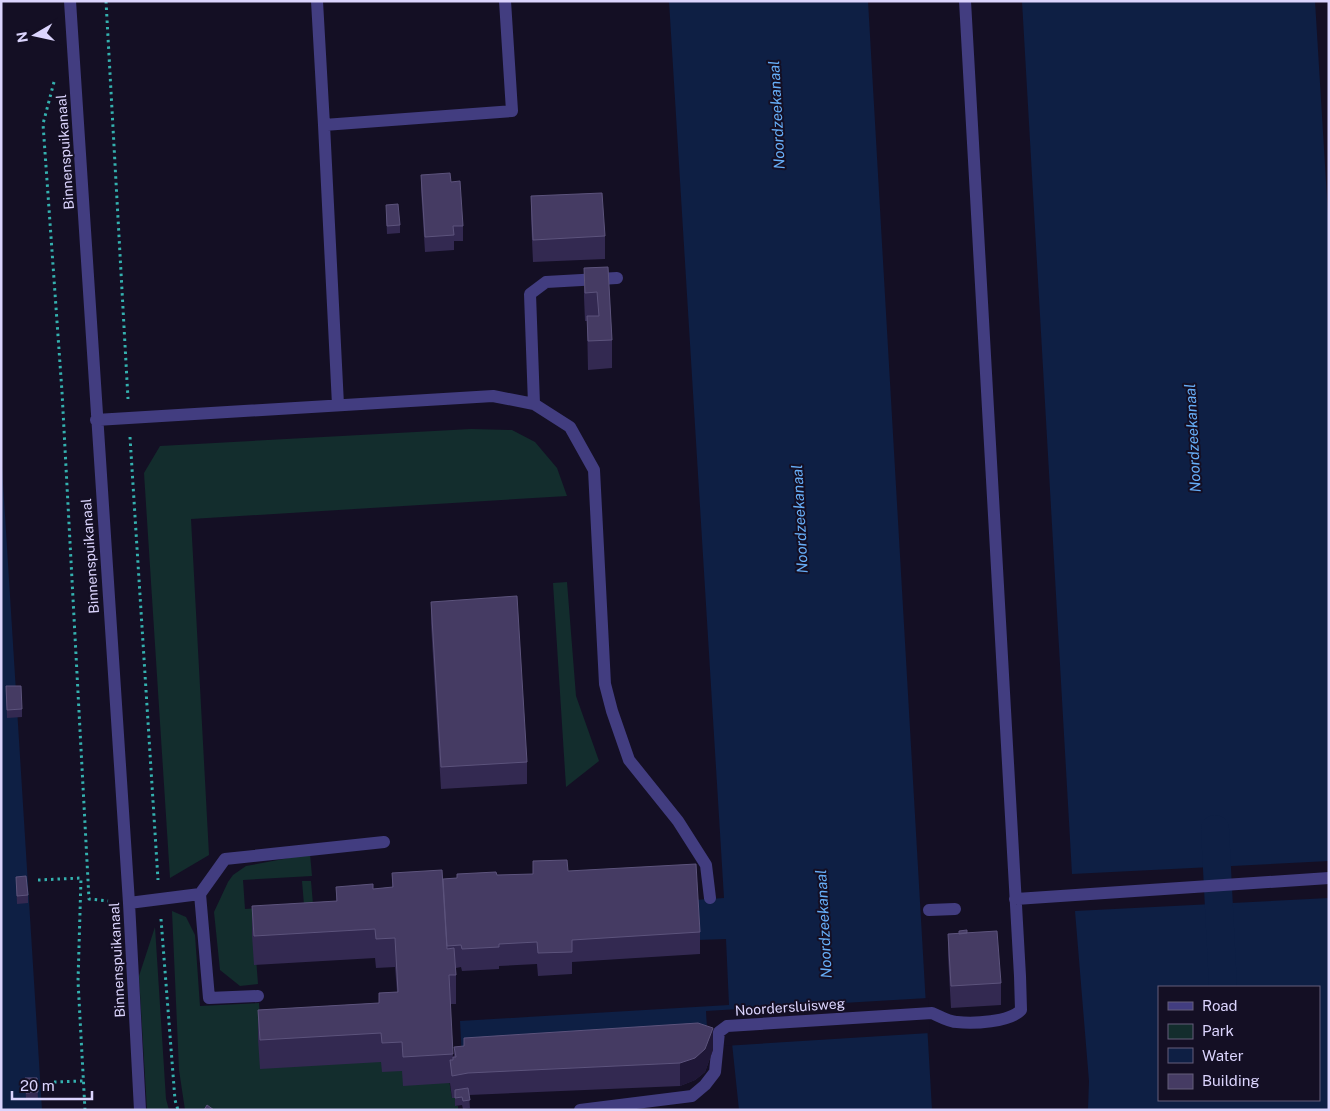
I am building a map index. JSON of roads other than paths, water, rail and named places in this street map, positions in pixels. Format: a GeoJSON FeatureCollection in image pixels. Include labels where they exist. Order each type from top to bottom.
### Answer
{"type":"FeatureCollection","features":[{"type":"Feature","properties":{"kind":"street","name":"Binnenspuikanaal"},"geometry":{"type":"LineString","coordinates":[[70,1],[129,903],[140,1110]]}},
{"type":"Feature","properties":{"kind":"street"},"geometry":{"type":"LineString","coordinates":[[316,1],[338,405]]}},
{"type":"Feature","properties":{"kind":"street"},"geometry":{"type":"LineString","coordinates":[[324,125],[512,110],[505,1]]}},
{"type":"Feature","properties":{"kind":"street"},"geometry":{"type":"LineString","coordinates":[[964,1],[1015,899],[1329,878]]}},
{"type":"Feature","properties":{"kind":"street"},"geometry":{"type":"LineString","coordinates":[[534,404],[530,294],[546,282],[617,278]]}},
{"type":"Feature","properties":{"kind":"street"},"geometry":{"type":"LineString","coordinates":[[96,420],[493,396],[534,404],[570,427],[594,470],[605,684],[612,711],[629,760],[678,821],[706,865],[710,898]]}},
{"type":"Feature","properties":{"kind":"street"},"geometry":{"type":"LineString","coordinates":[[258,996],[209,998],[200,894],[225,859],[384,842]]}},
{"type":"Feature","properties":{"kind":"street"},"geometry":{"type":"LineString","coordinates":[[129,903],[200,894]]}},
{"type":"Feature","properties":{"kind":"street","name":"Noordersluisweg"},"geometry":{"type":"LineString","coordinates":[[580,1110],[692,1096],[705,1086],[715,1072],[719,1032],[727,1026],[932,1012],[955,1023],[1005,1020],[1021,1010],[1015,899]]}},
{"type":"Feature","properties":{"kind":"street"},"geometry":{"type":"LineString","coordinates":[[929,910],[955,909]]}},
{"type":"Feature","properties":{"kind":"water","name":"Noordzeekanaal"},"geometry":{"type":"Polygon","coordinates":[[[669,1],[868,1],[932,1110],[739,1110],[732,1043],[462,1058],[460,1021],[729,1005],[726,939],[697,940],[695,900],[724,898],[669,1]]]}},
{"type":"Feature","properties":{"kind":"water","name":"Noordzeekanaal"},"geometry":{"type":"Polygon","coordinates":[[[1022,1],[1315,1],[1329,231],[1329,861],[1072,874],[1022,1]]]}},
{"type":"Feature","properties":{"kind":"water"},"geometry":{"type":"Polygon","coordinates":[[[1,451],[42,1110],[1,1110],[1,451]]]}},
{"type":"Feature","properties":{"kind":"water"},"geometry":{"type":"Polygon","coordinates":[[[1329,898],[1329,1110],[1088,1110],[1089,1081],[1075,911],[1329,898]]]}},
{"type":"Feature","properties":{"kind":"waterway"},"geometry":{"type":"LineString","coordinates":[[1215,829],[1223,986]]}}]}
